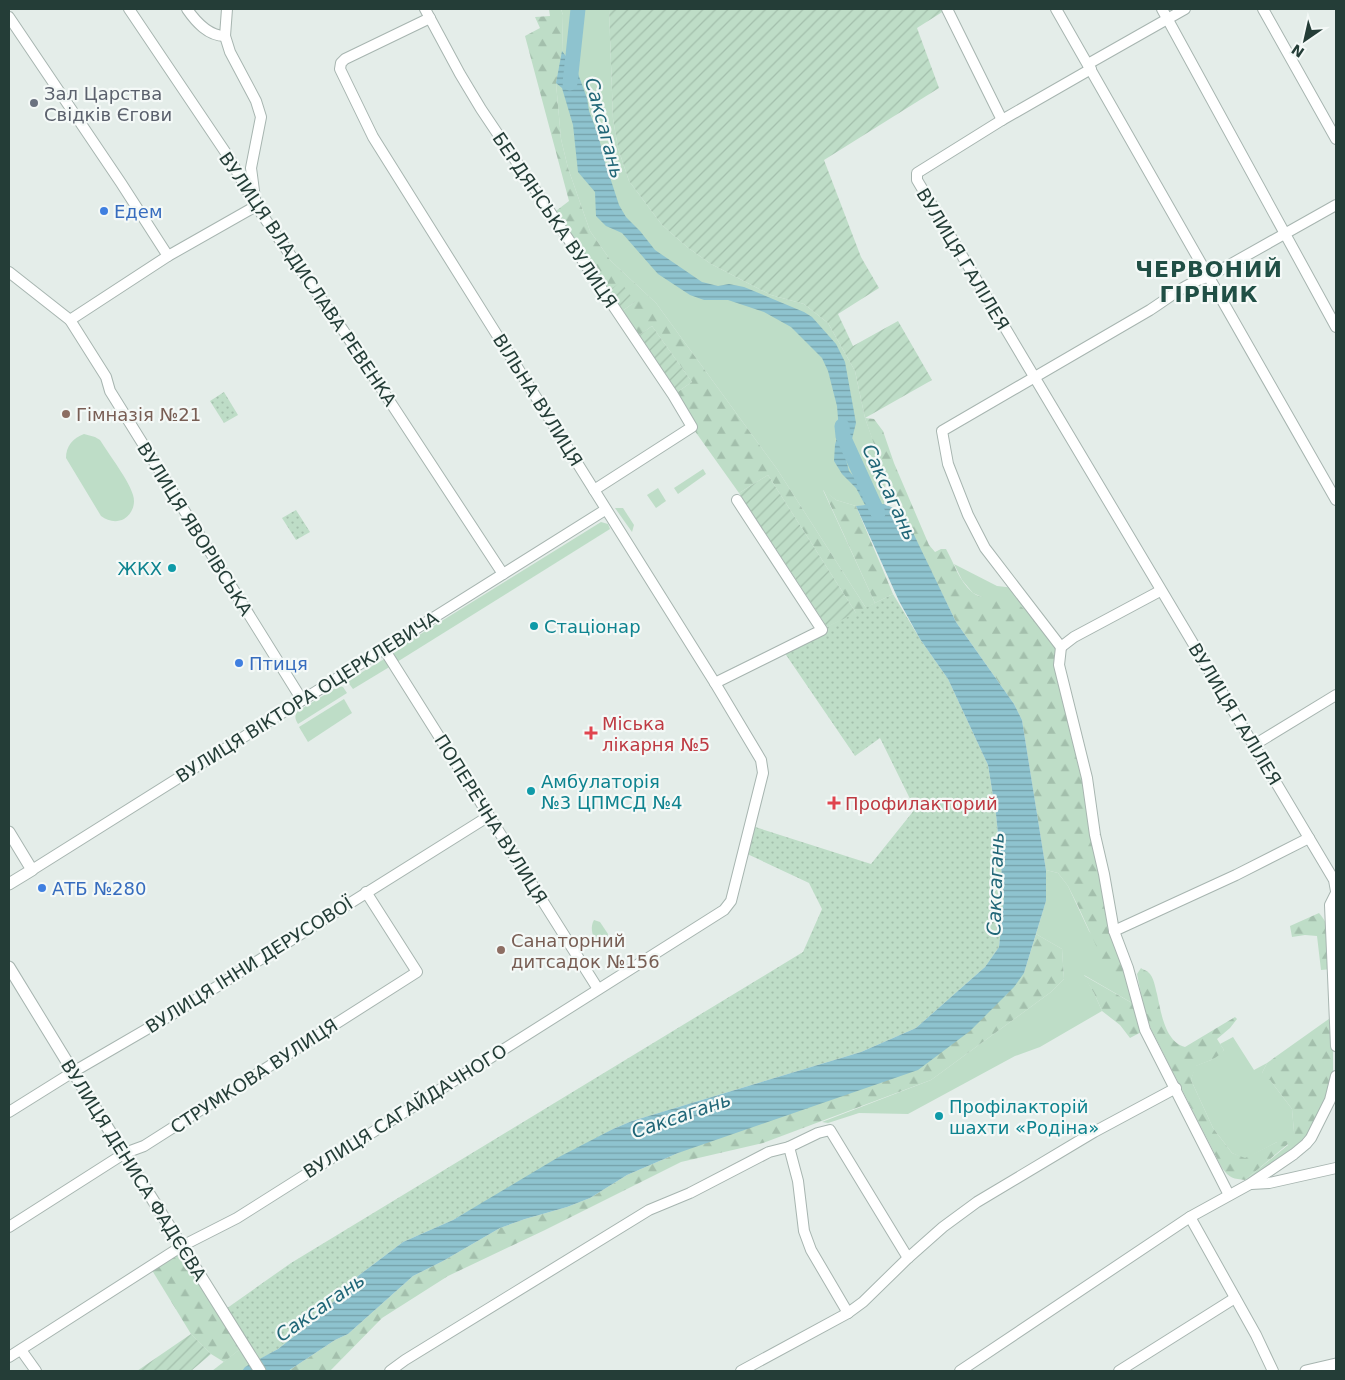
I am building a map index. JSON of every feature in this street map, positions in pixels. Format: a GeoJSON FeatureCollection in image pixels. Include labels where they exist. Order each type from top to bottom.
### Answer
{"type":"FeatureCollection","features":[{"type":"Feature","properties":{"kind":"street","name":"ВУЛИЦЯ ВЛАДИСЛАВА РЕВЕНКА"},"geometry":{"type":"LineString","coordinates":[[129,9],[230,159],[256,206],[343,330],[503,574]]}},
{"type":"Feature","properties":{"kind":"street"},"geometry":{"type":"LineString","coordinates":[[187,9],[205,30],[214,35],[225,36]]}},
{"type":"Feature","properties":{"kind":"street"},"geometry":{"type":"LineString","coordinates":[[70,320],[168,256],[256,206],[252,168],[260,124],[259,109],[230,52],[225,36],[227,9]]}},
{"type":"Feature","properties":{"kind":"street"},"geometry":{"type":"LineString","coordinates":[[947,9],[1002,120],[1089,66],[1165,13],[1185,9]]}},
{"type":"Feature","properties":{"kind":"street"},"geometry":{"type":"LineString","coordinates":[[1056,9],[1335,496]]}},
{"type":"Feature","properties":{"kind":"street"},"geometry":{"type":"LineString","coordinates":[[1263,9],[1336,139]]}},
{"type":"Feature","properties":{"kind":"street","name":"БЕРДЯНСЬКА ВУЛИЦЯ"},"geometry":{"type":"LineString","coordinates":[[428,13],[481,109],[692,427],[594,490]]}},
{"type":"Feature","properties":{"kind":"street","name":"ВІЛЬНА ВУЛИЦЯ"},"geometry":{"type":"LineString","coordinates":[[428,13],[345,60],[340,69],[373,137],[715,683],[761,760],[763,767],[749,825]]}},
{"type":"Feature","properties":{"kind":"street"},"geometry":{"type":"LineString","coordinates":[[1165,13],[1336,327]]}},
{"type":"Feature","properties":{"kind":"street"},"geometry":{"type":"LineString","coordinates":[[9,17],[168,256]]}},
{"type":"Feature","properties":{"kind":"street","name":"ВУЛИЦЯ ГАЛІЛЕЯ"},"geometry":{"type":"LineString","coordinates":[[1002,120],[917,173],[917,180],[1160,591],[1334,880],[1336,892]]}},
{"type":"Feature","properties":{"kind":"street"},"geometry":{"type":"LineString","coordinates":[[1230,1196],[1146,1030],[1128,968],[1114,931],[1095,835],[1087,778],[1059,665],[1061,647],[985,548],[968,515],[948,464],[942,431],[1150,310],[1175,295],[1187,285],[1208,276],[1336,205]]}},
{"type":"Feature","properties":{"kind":"street","name":"ВУЛИЦЯ ЯВОРІВСЬКА"},"geometry":{"type":"LineString","coordinates":[[9,272],[70,320],[106,377],[110,392],[302,700]]}},
{"type":"Feature","properties":{"kind":"street"},"geometry":{"type":"LineString","coordinates":[[715,683],[822,630],[737,500]]}},
{"type":"Feature","properties":{"kind":"street","name":"ВУЛИЦЯ ВІКТОРА ОЦЕРКЛЕВИЧА"},"geometry":{"type":"LineString","coordinates":[[9,884],[606,510]]}},
{"type":"Feature","properties":{"kind":"street"},"geometry":{"type":"LineString","coordinates":[[1061,647],[1074,637],[1160,591]]}},
{"type":"Feature","properties":{"kind":"street","name":"ПОПЕРЕЧНА ВУЛИЦЯ"},"geometry":{"type":"LineString","coordinates":[[384,649],[598,989]]}},
{"type":"Feature","properties":{"kind":"street"},"geometry":{"type":"LineString","coordinates":[[1254,745],[1336,695]]}},
{"type":"Feature","properties":{"kind":"street","name":"ВУЛИЦЯ ІННИ ДЕРУСОВОЇ"},"geometry":{"type":"LineString","coordinates":[[9,1112],[72,1072],[178,1011],[489,816]]}},
{"type":"Feature","properties":{"kind":"street","name":"ВУЛИЦЯ САГАЙДАЧНОГО"},"geometry":{"type":"LineString","coordinates":[[9,1357],[182,1246],[237,1218],[724,910],[731,901],[749,825]]}},
{"type":"Feature","properties":{"kind":"street"},"geometry":{"type":"LineString","coordinates":[[9,832],[32,870]]}},
{"type":"Feature","properties":{"kind":"street"},"geometry":{"type":"LineString","coordinates":[[1114,931],[1236,875],[1308,838]]}},
{"type":"Feature","properties":{"kind":"street","name":"СТРУМКОВА ВУЛИЦЯ"},"geometry":{"type":"LineString","coordinates":[[9,1227],[124,1154],[144,1146],[417,972],[366,892]]}},
{"type":"Feature","properties":{"kind":"street"},"geometry":{"type":"LineString","coordinates":[[1336,892],[1330,905],[1336,1046]]}},
{"type":"Feature","properties":{"kind":"street","name":"ВУЛИЦЯ ДЕНИСА ФАДЄЄВА"},"geometry":{"type":"LineString","coordinates":[[9,967],[72,1072],[260,1371]]}},
{"type":"Feature","properties":{"kind":"street"},"geometry":{"type":"LineString","coordinates":[[960,1371],[1190,1217],[1250,1184],[1306,1144],[1330,1100],[1336,1076]]}},
{"type":"Feature","properties":{"kind":"street"},"geometry":{"type":"LineString","coordinates":[[741,1371],[848,1313],[863,1302],[908,1258],[977,1202],[1094,1132],[1176,1088]]}},
{"type":"Feature","properties":{"kind":"street"},"geometry":{"type":"LineString","coordinates":[[390,1371],[513,1292],[649,1210],[690,1193],[770,1152],[789,1147],[818,1133],[830,1130],[908,1258]]}},
{"type":"Feature","properties":{"kind":"street"},"geometry":{"type":"LineString","coordinates":[[789,1147],[798,1181],[804,1231],[807,1240],[848,1313]]}},
{"type":"Feature","properties":{"kind":"street"},"geometry":{"type":"LineString","coordinates":[[1250,1184],[1269,1182],[1336,1168]]}},
{"type":"Feature","properties":{"kind":"street"},"geometry":{"type":"LineString","coordinates":[[1190,1217],[1256,1335],[1273,1371]]}},
{"type":"Feature","properties":{"kind":"street"},"geometry":{"type":"LineString","coordinates":[[1119,1371],[1235,1298]]}},
{"type":"Feature","properties":{"kind":"street"},"geometry":{"type":"LineString","coordinates":[[21,1350],[36,1371]]}},
{"type":"Feature","properties":{"kind":"street"},"geometry":{"type":"LineString","coordinates":[[1306,1371],[1336,1364]]}},
{"type":"Feature","properties":{"kind":"green space"},"geometry":{"type":"Polygon","coordinates":[[[549,9],[561,9],[563,15],[562,54],[556,83],[561,139],[568,168],[590,231],[611,261],[656,303],[777,469],[866,608],[856,613],[768,475],[739,493],[692,427],[673,395],[692,382],[652,326],[634,339],[618,314],[635,302],[605,293],[552,214],[569,201],[525,36],[540,28],[535,17],[550,16],[549,9]]]}},
{"type":"Feature","properties":{"kind":"green space"},"geometry":{"type":"Polygon","coordinates":[[[561,9],[609,9],[613,119],[618,148],[629,181],[662,225],[687,247],[711,264],[771,295],[804,304],[828,323],[855,371],[865,418],[886,477],[884,504],[856,506],[836,500],[823,490],[875,603],[866,608],[777,469],[656,303],[611,261],[590,231],[568,168],[561,139],[556,83],[562,54],[563,15],[561,9]]]}},
{"type":"Feature","properties":{"kind":"green space"},"geometry":{"type":"Polygon","coordinates":[[[609,9],[947,9],[917,28],[939,88],[824,160],[861,257],[879,288],[838,314],[853,346],[898,321],[932,380],[865,418],[855,371],[828,323],[804,304],[771,295],[711,264],[687,247],[662,225],[629,181],[618,148],[613,119],[609,9]]]}},
{"type":"Feature","properties":{"kind":"green space"},"geometry":{"type":"Polygon","coordinates":[[[621,282],[635,302],[618,314],[605,293],[621,282]]]}},
{"type":"Feature","properties":{"kind":"green space"},"geometry":{"type":"Polygon","coordinates":[[[652,326],[692,382],[673,395],[634,339],[652,326]]]}},
{"type":"Feature","properties":{"kind":"green space"},"geometry":{"type":"Polygon","coordinates":[[[224,392],[238,415],[224,423],[210,401],[224,392]]]}},
{"type":"Feature","properties":{"kind":"green space"},"geometry":{"type":"Polygon","coordinates":[[[865,418],[874,419],[883,431],[894,463],[929,545],[935,552],[946,549],[960,577],[972,592],[979,596],[1002,598],[1017,604],[1038,622],[1055,641],[1095,835],[1133,988],[1118,981],[1104,963],[1068,886],[1058,873],[1046,870],[1022,720],[1014,704],[956,622],[894,496],[865,418]]]}},
{"type":"Feature","properties":{"kind":"green space"},"geometry":{"type":"Polygon","coordinates":[[[84,434],[100,440],[131,489],[134,505],[124,519],[112,521],[101,516],[66,458],[67,450],[71,443],[84,434]]]}},
{"type":"Feature","properties":{"kind":"green space"},"geometry":{"type":"Polygon","coordinates":[[[703,469],[706,474],[678,494],[674,488],[703,469]]]}},
{"type":"Feature","properties":{"kind":"green space"},"geometry":{"type":"Polygon","coordinates":[[[768,475],[856,613],[827,627],[739,493],[768,475]]]}},
{"type":"Feature","properties":{"kind":"green space"},"geometry":{"type":"Polygon","coordinates":[[[658,488],[666,501],[656,508],[647,495],[658,488]]]}},
{"type":"Feature","properties":{"kind":"green space"},"geometry":{"type":"Polygon","coordinates":[[[823,489],[836,500],[856,506],[893,594],[875,603],[823,489]]]}},
{"type":"Feature","properties":{"kind":"green space"},"geometry":{"type":"Polygon","coordinates":[[[615,508],[623,508],[634,525],[632,532],[615,508]]]}},
{"type":"Feature","properties":{"kind":"green space"},"geometry":{"type":"Polygon","coordinates":[[[296,510],[310,532],[296,540],[282,518],[296,510]]]}},
{"type":"Feature","properties":{"kind":"green space"},"geometry":{"type":"Polygon","coordinates":[[[601,522],[608,524],[610,529],[397,662],[393,655],[395,650],[601,522]]]}},
{"type":"Feature","properties":{"kind":"green space"},"geometry":{"type":"Polygon","coordinates":[[[954,564],[997,586],[1015,588],[1041,623],[1001,598],[984,598],[973,593],[962,580],[954,564]]]}},
{"type":"Feature","properties":{"kind":"green space"},"geometry":{"type":"Polygon","coordinates":[[[893,594],[920,639],[948,679],[988,765],[996,814],[1004,897],[999,947],[985,967],[916,1028],[861,1052],[632,1121],[613,1129],[453,1220],[403,1242],[358,1276],[320,1316],[278,1349],[255,1362],[223,1311],[291,1263],[803,952],[822,909],[809,883],[743,852],[749,825],[871,864],[915,809],[880,738],[855,756],[782,649],[893,594]]]}},
{"type":"Feature","properties":{"kind":"green space"},"geometry":{"type":"Polygon","coordinates":[[[386,658],[391,666],[353,689],[347,681],[386,658]]]}},
{"type":"Feature","properties":{"kind":"green space"},"geometry":{"type":"Polygon","coordinates":[[[339,686],[343,687],[347,693],[298,724],[295,718],[298,711],[339,686]]]}},
{"type":"Feature","properties":{"kind":"green space"},"geometry":{"type":"Polygon","coordinates":[[[344,699],[352,713],[308,742],[299,727],[344,699]]]}},
{"type":"Feature","properties":{"kind":"green space"},"geometry":{"type":"Polygon","coordinates":[[[1046,870],[1058,873],[1068,886],[1089,931],[1133,988],[1139,1007],[1084,975],[1102,1011],[1040,1047],[1015,1056],[908,1114],[859,1113],[828,1123],[822,1122],[931,1080],[1051,992],[1064,979],[1062,949],[1036,934],[1046,901],[1046,870]]]}},
{"type":"Feature","properties":{"kind":"green space"},"geometry":{"type":"Polygon","coordinates":[[[1319,913],[1324,919],[1329,932],[1332,969],[1321,970],[1317,936],[1292,937],[1290,926],[1319,913]]]}},
{"type":"Feature","properties":{"kind":"green space"},"geometry":{"type":"Polygon","coordinates":[[[594,920],[600,922],[608,934],[607,938],[600,943],[596,942],[593,934],[592,925],[594,920]]]}},
{"type":"Feature","properties":{"kind":"green space"},"geometry":{"type":"Polygon","coordinates":[[[1036,934],[1062,949],[1064,979],[1051,992],[931,1080],[763,1143],[681,1162],[448,1276],[382,1318],[330,1371],[288,1371],[335,1340],[348,1334],[413,1276],[500,1228],[590,1198],[627,1175],[678,1153],[1024,973],[1036,934]]]}},
{"type":"Feature","properties":{"kind":"green space"},"geometry":{"type":"Polygon","coordinates":[[[1141,968],[1152,977],[1168,1033],[1178,1044],[1185,1047],[1235,1017],[1237,1019],[1217,1039],[1224,1050],[1215,1058],[1196,1066],[1191,1080],[1213,1128],[1232,1153],[1245,1158],[1277,1142],[1287,1141],[1288,1144],[1245,1180],[1232,1177],[1222,1168],[1151,1029],[1144,1009],[1137,974],[1141,968]]]}},
{"type":"Feature","properties":{"kind":"green space"},"geometry":{"type":"Polygon","coordinates":[[[1083,975],[1139,1007],[1145,1030],[1130,1038],[1120,1025],[1102,1011],[1083,975]]]}},
{"type":"Feature","properties":{"kind":"green space"},"geometry":{"type":"Polygon","coordinates":[[[1333,1016],[1333,1073],[1327,1099],[1303,1144],[1298,1142],[1294,1132],[1292,1109],[1270,1080],[1263,1080],[1262,1073],[1267,1063],[1333,1016]]]}},
{"type":"Feature","properties":{"kind":"green space"},"geometry":{"type":"Polygon","coordinates":[[[1233,1037],[1254,1070],[1267,1063],[1262,1073],[1270,1080],[1292,1109],[1294,1132],[1303,1144],[1268,1168],[1245,1180],[1288,1145],[1287,1142],[1277,1142],[1245,1159],[1232,1153],[1213,1128],[1191,1080],[1195,1066],[1211,1060],[1224,1050],[1220,1044],[1233,1037]]]}},
{"type":"Feature","properties":{"kind":"green space"},"geometry":{"type":"Polygon","coordinates":[[[182,1246],[244,1346],[224,1362],[211,1354],[191,1334],[150,1267],[182,1246]]]}},
{"type":"Feature","properties":{"kind":"green space"},"geometry":{"type":"Polygon","coordinates":[[[191,1334],[211,1354],[191,1371],[137,1371],[191,1334]]]}},
{"type":"Feature","properties":{"kind":"green space"},"geometry":{"type":"Polygon","coordinates":[[[244,1346],[255,1362],[242,1371],[212,1371],[244,1346]]]}},
{"type":"Feature","properties":{"kind":"water"},"geometry":{"type":"Polygon","coordinates":[[[562,51],[577,71],[587,98],[589,111],[598,134],[619,205],[626,217],[655,250],[702,282],[718,286],[729,284],[744,287],[804,312],[812,317],[836,344],[845,362],[856,423],[852,439],[844,452],[849,471],[878,504],[884,504],[903,512],[956,622],[1014,704],[1022,720],[1046,870],[1046,901],[1024,973],[1014,987],[970,1031],[918,1070],[678,1153],[627,1175],[590,1198],[500,1228],[413,1276],[348,1334],[335,1340],[288,1371],[242,1371],[245,1367],[278,1349],[320,1316],[358,1276],[403,1242],[453,1220],[557,1158],[632,1121],[861,1052],[916,1028],[985,967],[999,947],[1004,897],[996,814],[988,765],[948,679],[920,639],[899,601],[856,506],[865,505],[856,488],[842,474],[834,461],[835,445],[839,430],[837,406],[828,371],[822,358],[791,327],[764,312],[728,300],[704,300],[690,295],[658,274],[622,233],[606,226],[596,216],[595,192],[578,172],[573,125],[562,88],[556,83],[562,51]]]}},
{"type":"Feature","properties":{"kind":"waterway","name":"Саксагань"},"geometry":{"type":"LineString","coordinates":[[570,83],[578,9]]}},
{"type":"Feature","properties":{"kind":"waterway","name":"Саксагань"},"geometry":{"type":"LineString","coordinates":[[842,426],[843,436],[878,513]]}},
{"type":"Feature","properties":{"kind":"place","name":"Зал Царства Свідків Єгови"},"geometry":{"type":"Point","coordinates":[34,103]}},
{"type":"Feature","properties":{"kind":"place","name":"Едем"},"geometry":{"type":"Point","coordinates":[104,211]}},
{"type":"Feature","properties":{"kind":"place","name":"Гімназія №21"},"geometry":{"type":"Point","coordinates":[66,414]}},
{"type":"Feature","properties":{"kind":"place","name":"ЖКХ"},"geometry":{"type":"Point","coordinates":[172,568]}},
{"type":"Feature","properties":{"kind":"place","name":"Стаціонар"},"geometry":{"type":"Point","coordinates":[534,626]}},
{"type":"Feature","properties":{"kind":"place","name":"Птиця"},"geometry":{"type":"Point","coordinates":[239,663]}},
{"type":"Feature","properties":{"kind":"place","name":"Міська лікарня №5"},"geometry":{"type":"Point","coordinates":[591,733]}},
{"type":"Feature","properties":{"kind":"place","name":"Амбулаторія №3 ЦПМСД №4"},"geometry":{"type":"Point","coordinates":[531,791]}},
{"type":"Feature","properties":{"kind":"place","name":"Профилакторий"},"geometry":{"type":"Point","coordinates":[834,803]}},
{"type":"Feature","properties":{"kind":"place","name":"АТБ №280"},"geometry":{"type":"Point","coordinates":[42,888]}},
{"type":"Feature","properties":{"kind":"place","name":"Санаторний дитсадок №156"},"geometry":{"type":"Point","coordinates":[501,950]}},
{"type":"Feature","properties":{"kind":"place","name":"Профілакторій шахти «Родіна»"},"geometry":{"type":"Point","coordinates":[939,1116]}},
{"type":"Feature","properties":{"kind":"district","name":"ЧЕРВОНИЙ ГІРНИК"},"geometry":{"type":"Point","coordinates":[1209,282]}}]}
